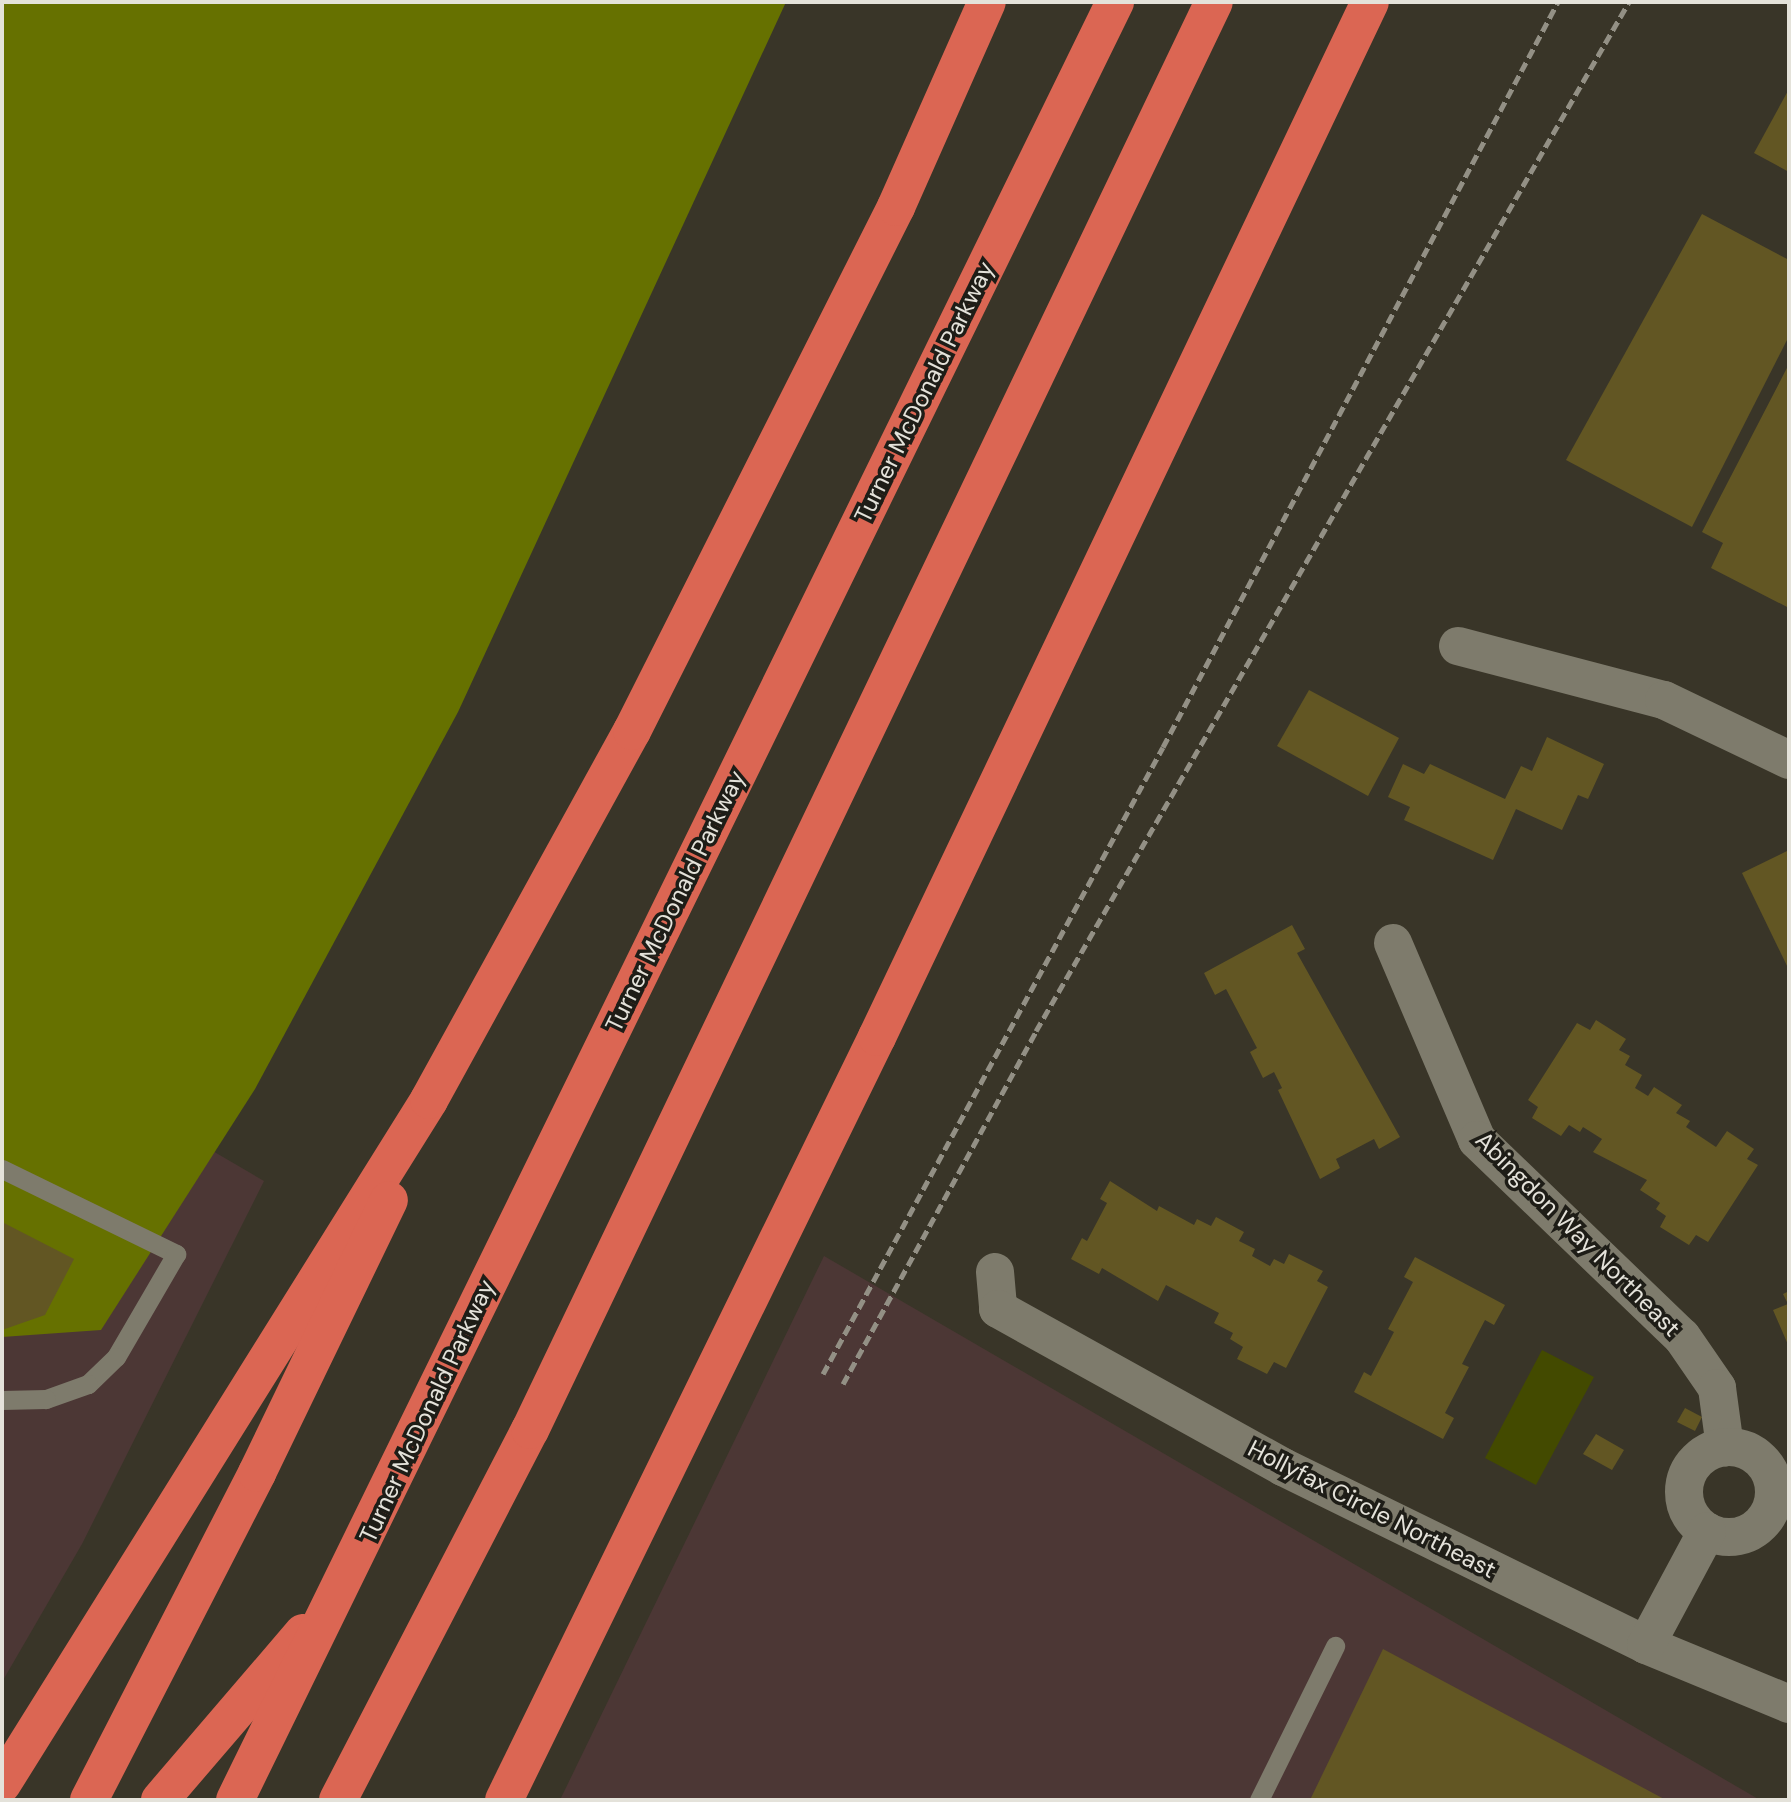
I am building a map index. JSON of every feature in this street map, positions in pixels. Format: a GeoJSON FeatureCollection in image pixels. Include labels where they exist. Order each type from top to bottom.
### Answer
{"type":"FeatureCollection","features":[{"type":"Feature","properties":{"kind":"highway"},"geometry":{"type":"LineString","coordinates":[[2,1784],[429,1100],[632,732],[896,207],[987,2]]}},
{"type":"Feature","properties":{"kind":"highway","name":"Turner McDonald Parkway"},"geometry":{"type":"LineString","coordinates":[[235,1800],[342,1590],[1115,2]]}},
{"type":"Feature","properties":{"kind":"highway"},"geometry":{"type":"LineString","coordinates":[[365,1800],[530,1430],[1214,2]]}},
{"type":"Feature","properties":{"kind":"highway"},"geometry":{"type":"LineString","coordinates":[[504,1800],[865,1061],[1370,2]]}},
{"type":"Feature","properties":{"kind":"highway"},"geometry":{"type":"LineString","coordinates":[[89,1800],[384,1214],[429,1100]]}},
{"type":"Feature","properties":{"kind":"highway"},"geometry":{"type":"LineString","coordinates":[[338,1800],[530,1430]]}},
{"type":"Feature","properties":{"kind":"highway"},"geometry":{"type":"LineString","coordinates":[[160,1800],[342,1590]]}},
{"type":"Feature","properties":{"kind":"street"},"geometry":{"type":"LineString","coordinates":[[1458,646],[1664,700],[1789,760]]}},
{"type":"Feature","properties":{"kind":"street","name":"Abingdon Way Northeast"},"geometry":{"type":"LineString","coordinates":[[1393,943],[1477,1140],[1682,1337],[1717,1388],[1725,1447]]}},
{"type":"Feature","properties":{"kind":"street","name":"Hollyfax Circle Northeast"},"geometry":{"type":"LineString","coordinates":[[995,1272],[998,1309],[1283,1467],[1646,1645],[1789,1704]]}},
{"type":"Feature","properties":{"kind":"street"},"geometry":{"type":"LineString","coordinates":[[1725,1447],[1740,1448],[1765,1465],[1781,1502],[1752,1531],[1722,1536],[1707,1531],[1688,1510],[1685,1482],[1699,1458],[1725,1447]]}},
{"type":"Feature","properties":{"kind":"street"},"geometry":{"type":"LineString","coordinates":[[1646,1645],[1707,1531]]}},
{"type":"Feature","properties":{"kind":"lane"},"geometry":{"type":"LineString","coordinates":[[2,1169],[176,1254],[116,1357],[88,1384],[46,1399],[2,1400]]}},
{"type":"Feature","properties":{"kind":"lane"},"geometry":{"type":"LineString","coordinates":[[1259,1800],[1335,1646]]}},
{"type":"Feature","properties":{"kind":"shaded area"},"geometry":{"type":"Polygon","coordinates":[[[2,1028],[264,1181],[82,1544],[2,1682],[2,1028]]]}},
{"type":"Feature","properties":{"kind":"shaded area"},"geometry":{"type":"Polygon","coordinates":[[[824,1256],[1760,1800],[560,1800],[824,1256]]]}},
{"type":"Feature","properties":{"kind":"green space"},"geometry":{"type":"Polygon","coordinates":[[[2,2],[786,2],[458,712],[255,1089],[101,1330],[2,1337],[2,2]]]}},
{"type":"Feature","properties":{"kind":"green space"},"geometry":{"type":"Polygon","coordinates":[[[1542,1350],[1594,1377],[1536,1485],[1485,1458],[1542,1350]]]}},
{"type":"Feature","properties":{"kind":"building"},"geometry":{"type":"Polygon","coordinates":[[[1789,89],[1789,172],[1754,153],[1789,89]]]}},
{"type":"Feature","properties":{"kind":"building"},"geometry":{"type":"Polygon","coordinates":[[[1702,214],[1789,260],[1789,336],[1692,527],[1566,460],[1702,214]]]}},
{"type":"Feature","properties":{"kind":"building"},"geometry":{"type":"Polygon","coordinates":[[[1789,364],[1789,608],[1711,568],[1723,543],[1702,532],[1789,364]]]}},
{"type":"Feature","properties":{"kind":"building"},"geometry":{"type":"Polygon","coordinates":[[[1309,690],[1399,738],[1368,796],[1277,746],[1309,690]]]}},
{"type":"Feature","properties":{"kind":"building"},"geometry":{"type":"Polygon","coordinates":[[[1547,737],[1604,764],[1588,799],[1578,795],[1562,830],[1516,809],[1493,860],[1404,820],[1410,807],[1388,797],[1403,764],[1424,774],[1430,764],[1505,799],[1521,766],[1532,771],[1547,737]]]}},
{"type":"Feature","properties":{"kind":"building"},"geometry":{"type":"Polygon","coordinates":[[[1789,850],[1789,970],[1742,873],[1789,850]]]}},
{"type":"Feature","properties":{"kind":"building"},"geometry":{"type":"Polygon","coordinates":[[[1292,925],[1305,949],[1297,953],[1400,1137],[1379,1149],[1374,1139],[1336,1159],[1340,1168],[1320,1179],[1278,1090],[1282,1088],[1274,1072],[1263,1078],[1250,1052],[1257,1048],[1226,989],[1215,995],[1204,973],[1292,925]]]}},
{"type":"Feature","properties":{"kind":"building"},"geometry":{"type":"Polygon","coordinates":[[[1596,1020],[1626,1039],[1619,1050],[1630,1056],[1625,1065],[1642,1075],[1635,1088],[1648,1096],[1654,1087],[1682,1105],[1676,1113],[1690,1121],[1686,1127],[1716,1147],[1727,1131],[1754,1149],[1747,1159],[1758,1165],[1708,1242],[1696,1235],[1689,1245],[1660,1227],[1666,1216],[1656,1209],[1660,1203],[1640,1190],[1647,1180],[1593,1152],[1602,1139],[1583,1127],[1580,1132],[1569,1125],[1561,1136],[1532,1118],[1538,1107],[1528,1100],[1577,1023],[1590,1030],[1596,1020]]]}},
{"type":"Feature","properties":{"kind":"building"},"geometry":{"type":"Polygon","coordinates":[[[1110,1181],[1157,1211],[1159,1206],[1194,1225],[1197,1219],[1211,1226],[1216,1217],[1244,1232],[1239,1241],[1255,1249],[1252,1256],[1270,1266],[1274,1259],[1284,1264],[1289,1254],[1323,1271],[1317,1281],[1328,1287],[1286,1368],[1274,1362],[1267,1374],[1237,1359],[1243,1347],[1230,1339],[1233,1333],[1214,1323],[1219,1313],[1166,1285],[1158,1301],[1102,1268],[1099,1274],[1071,1259],[1082,1238],[1087,1241],[1107,1203],[1100,1199],[1110,1181]]]}},
{"type":"Feature","properties":{"kind":"building"},"geometry":{"type":"Polygon","coordinates":[[[2,1222],[74,1259],[45,1315],[2,1330],[2,1222]]]}},
{"type":"Feature","properties":{"kind":"building"},"geometry":{"type":"Polygon","coordinates":[[[1415,1257],[1505,1305],[1494,1325],[1485,1320],[1462,1364],[1469,1367],[1445,1413],[1454,1418],[1443,1439],[1354,1392],[1364,1372],[1371,1376],[1394,1332],[1388,1329],[1413,1282],[1404,1277],[1415,1257]]]}},
{"type":"Feature","properties":{"kind":"building"},"geometry":{"type":"Polygon","coordinates":[[[1789,1291],[1789,1347],[1773,1310],[1788,1304],[1783,1294],[1789,1291]]]}},
{"type":"Feature","properties":{"kind":"building"},"geometry":{"type":"Polygon","coordinates":[[[1685,1408],[1702,1417],[1695,1431],[1677,1422],[1685,1408]]]}},
{"type":"Feature","properties":{"kind":"building"},"geometry":{"type":"Polygon","coordinates":[[[1596,1434],[1624,1450],[1612,1470],[1583,1454],[1596,1434]]]}},
{"type":"Feature","properties":{"kind":"building"},"geometry":{"type":"Polygon","coordinates":[[[1383,1649],[1666,1800],[1310,1800],[1383,1649]]]}},
{"type":"Feature","properties":{"kind":"railway"},"geometry":{"type":"LineString","coordinates":[[823,1374],[1163,747],[1558,2]]}},
{"type":"Feature","properties":{"kind":"railway"},"geometry":{"type":"LineString","coordinates":[[843,1384],[1036,1031],[1629,2]]}}]}
